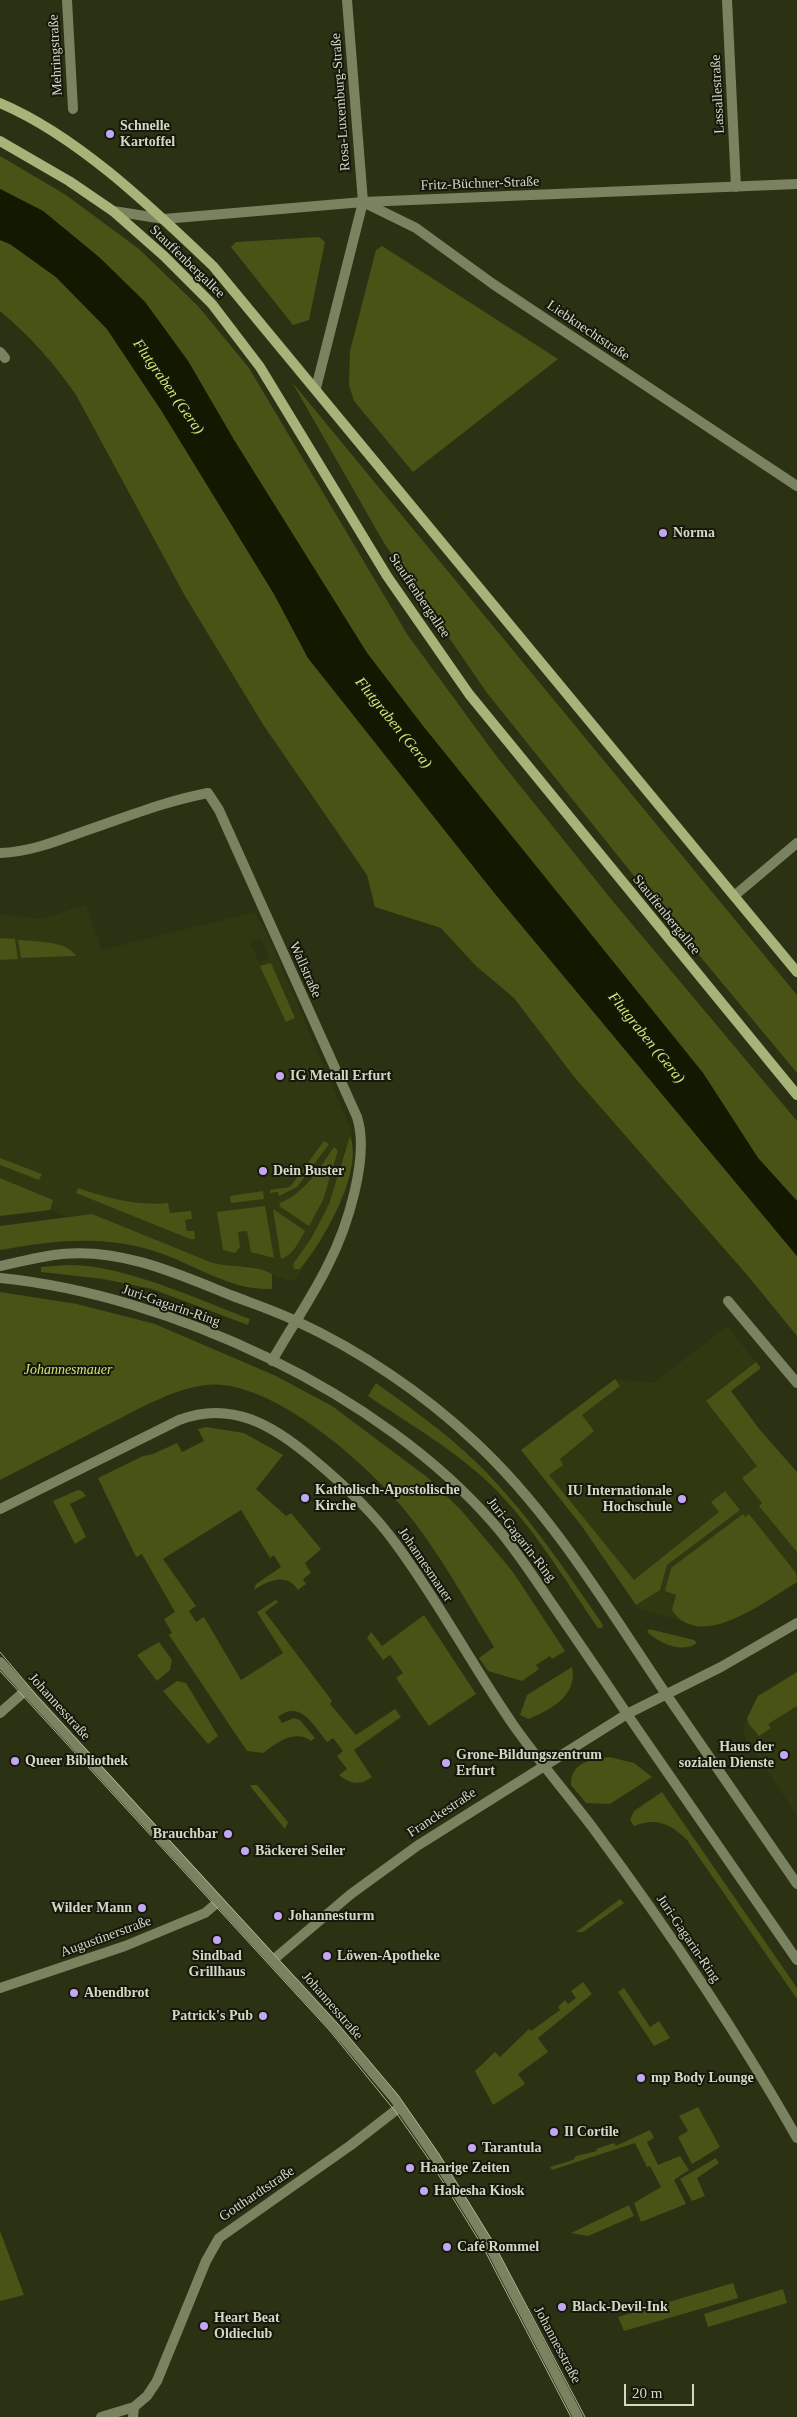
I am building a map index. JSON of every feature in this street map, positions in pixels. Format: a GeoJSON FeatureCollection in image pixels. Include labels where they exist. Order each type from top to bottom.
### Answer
{"type":"FeatureCollection","features":[{"type":"Feature","properties":{"kind":"main road","name":"Stauffenbergallee"},"geometry":{"type":"LineString","coordinates":[[0,103],[20,111],[83,152],[164,219],[213,266],[316,388],[797,972]]}},
{"type":"Feature","properties":{"kind":"main road","name":"Stauffenbergallee"},"geometry":{"type":"LineString","coordinates":[[0,141],[69,181],[114,212],[164,256],[218,312],[260,367],[388,576],[469,694],[797,1095]]}},
{"type":"Feature","properties":{"kind":"street","name":"Mehringstraße"},"geometry":{"type":"LineString","coordinates":[[67,0],[73,109]]}},
{"type":"Feature","properties":{"kind":"street","name":"Rosa-Luxemburg-Straße"},"geometry":{"type":"LineString","coordinates":[[316,388],[363,202],[347,0]]}},
{"type":"Feature","properties":{"kind":"street","name":"Lassallestraße"},"geometry":{"type":"LineString","coordinates":[[727,0],[736,187]]}},
{"type":"Feature","properties":{"kind":"street","name":"Fritz-Büchner-Straße"},"geometry":{"type":"LineString","coordinates":[[114,212],[164,219],[363,202],[797,184]]}},
{"type":"Feature","properties":{"kind":"street","name":"Liebknechtstraße"},"geometry":{"type":"LineString","coordinates":[[363,202],[416,228],[493,284],[797,486]]}},
{"type":"Feature","properties":{"kind":"street","name":"Wallstraße"},"geometry":{"type":"LineString","coordinates":[[0,853],[17,852],[51,844],[178,798],[208,793],[219,810],[360,1126],[359,1160],[346,1216],[328,1265],[272,1361]]}},
{"type":"Feature","properties":{"kind":"street"},"geometry":{"type":"LineString","coordinates":[[734,896],[797,843]]}},
{"type":"Feature","properties":{"kind":"street"},"geometry":{"type":"LineString","coordinates":[[0,1266],[63,1254],[91,1253],[124,1257],[188,1278],[295,1320],[333,1340],[379,1368],[456,1425],[492,1458],[561,1540],[797,1884]]}},
{"type":"Feature","properties":{"kind":"street","name":"Juri-Gagarin-Ring"},"geometry":{"type":"LineString","coordinates":[[0,1278],[66,1288],[150,1311],[214,1334],[272,1361],[346,1400],[378,1421],[439,1469],[466,1494],[518,1554],[797,1960]]}},
{"type":"Feature","properties":{"kind":"street"},"geometry":{"type":"LineString","coordinates":[[728,1301],[797,1383]]}},
{"type":"Feature","properties":{"kind":"street","name":"Johannesmauer"},"geometry":{"type":"LineString","coordinates":[[0,1508],[192,1415],[205,1412],[231,1413],[264,1426],[314,1459],[370,1513],[395,1542],[472,1664],[543,1764]]}},
{"type":"Feature","properties":{"kind":"street","name":"Franckestraße"},"geometry":{"type":"LineString","coordinates":[[273,1960],[351,1894],[408,1852],[543,1764],[627,1714],[721,1667],[797,1623]]}},
{"type":"Feature","properties":{"kind":"street","name":"Johannesstraße"},"geometry":{"type":"LineString","coordinates":[[0,1662],[334,2027],[400,2107],[435,2157],[488,2243],[578,2417]]}},
{"type":"Feature","properties":{"kind":"street"},"geometry":{"type":"LineString","coordinates":[[0,1713],[26,1691]]}},
{"type":"Feature","properties":{"kind":"street","name":"Juri-Gagarin-Ring"},"geometry":{"type":"LineString","coordinates":[[543,1764],[593,1828],[690,1966],[738,2039],[797,2138]]}},
{"type":"Feature","properties":{"kind":"street","name":"Augustinerstraße"},"geometry":{"type":"LineString","coordinates":[[0,1988],[125,1946],[205,1913],[218,1902]]}},
{"type":"Feature","properties":{"kind":"street","name":"Gotthardtstraße"},"geometry":{"type":"LineString","coordinates":[[133,2412],[157,2381],[206,2261],[219,2238],[352,2146],[400,2107]]}},
{"type":"Feature","properties":{"kind":"street"},"geometry":{"type":"LineString","coordinates":[[101,2417],[133,2412]]}},
{"type":"Feature","properties":{"kind":"shaded area"},"geometry":{"type":"Polygon","coordinates":[[[86,905],[102,950],[255,912],[271,942],[349,1125],[352,1137],[352,1150],[346,1145],[329,1204],[312,1237],[293,1264],[300,1269],[319,1243],[343,1197],[350,1172],[351,1156],[351,1172],[344,1197],[320,1243],[293,1282],[249,1266],[229,1267],[213,1263],[92,1214],[68,1217],[50,1210],[53,1200],[0,1178],[0,1165],[39,1179],[42,1174],[0,1158],[0,960],[18,958],[15,940],[0,938],[0,914],[40,919],[86,905]],[[261,939],[250,942],[259,962],[269,958],[261,939]],[[19,940],[21,958],[75,956],[19,940]],[[334,1148],[297,1195],[280,1203],[279,1206],[308,1225],[327,1187],[338,1150],[334,1148]],[[78,1188],[76,1193],[190,1239],[195,1238],[187,1232],[185,1220],[192,1219],[170,1213],[168,1203],[147,1205],[114,1200],[78,1188]]]}},
{"type":"Feature","properties":{"kind":"shaded area"},"geometry":{"type":"Polygon","coordinates":[[[727,1326],[761,1368],[718,1401],[797,1501],[797,1582],[736,1618],[720,1625],[701,1626],[639,1609],[581,1525],[521,1450],[615,1379],[654,1383],[727,1326]]]}},
{"type":"Feature","properties":{"kind":"shaded area"},"geometry":{"type":"Polygon","coordinates":[[[797,1672],[797,1816],[743,1734],[747,1718],[758,1696],[797,1672]]]}},
{"type":"Feature","properties":{"kind":"green space"},"geometry":{"type":"Polygon","coordinates":[[[0,156],[66,195],[139,249],[198,306],[249,368],[407,634],[497,757],[611,899],[797,1121],[797,1201],[758,1158],[703,1073],[423,726],[367,653],[234,440],[188,361],[145,302],[100,258],[43,211],[0,189],[0,156]]]}},
{"type":"Feature","properties":{"kind":"green space"},"geometry":{"type":"Polygon","coordinates":[[[319,237],[325,242],[309,320],[293,325],[231,247],[236,242],[319,237]]]}},
{"type":"Feature","properties":{"kind":"green space"},"geometry":{"type":"Polygon","coordinates":[[[0,240],[10,244],[56,277],[107,329],[161,410],[274,594],[308,658],[496,895],[797,1256],[797,1336],[748,1276],[575,1078],[514,998],[476,966],[441,928],[375,907],[367,875],[264,726],[185,596],[76,395],[41,350],[0,311],[0,240]]]}},
{"type":"Feature","properties":{"kind":"green space"},"geometry":{"type":"Polygon","coordinates":[[[382,246],[558,359],[413,472],[354,401],[349,385],[350,351],[376,250],[382,246]]]}},
{"type":"Feature","properties":{"kind":"green space"},"geometry":{"type":"Polygon","coordinates":[[[292,382],[797,995],[797,1073],[659,907],[487,693],[384,543],[292,382]]]}},
{"type":"Feature","properties":{"kind":"green space"},"geometry":{"type":"Polygon","coordinates":[[[0,938],[15,939],[18,959],[0,960],[0,938]]]}},
{"type":"Feature","properties":{"kind":"green space"},"geometry":{"type":"Polygon","coordinates":[[[18,940],[58,944],[76,956],[21,958],[18,940]]]}},
{"type":"Feature","properties":{"kind":"green space"},"geometry":{"type":"Polygon","coordinates":[[[271,963],[295,1018],[286,1022],[260,966],[271,963]]]}},
{"type":"Feature","properties":{"kind":"green space"},"geometry":{"type":"Polygon","coordinates":[[[350,1136],[353,1151],[351,1168],[339,1206],[309,1257],[300,1269],[294,1269],[293,1264],[312,1237],[329,1204],[350,1136]]]}},
{"type":"Feature","properties":{"kind":"green space"},"geometry":{"type":"Polygon","coordinates":[[[324,1141],[329,1144],[297,1187],[279,1196],[278,1192],[270,1193],[270,1190],[290,1187],[324,1141]]]}},
{"type":"Feature","properties":{"kind":"green space"},"geometry":{"type":"Polygon","coordinates":[[[334,1147],[338,1151],[323,1200],[309,1226],[279,1206],[280,1203],[304,1187],[334,1147]]]}},
{"type":"Feature","properties":{"kind":"green space"},"geometry":{"type":"Polygon","coordinates":[[[0,1158],[42,1174],[39,1180],[0,1165],[0,1158]]]}},
{"type":"Feature","properties":{"kind":"green space"},"geometry":{"type":"Polygon","coordinates":[[[0,1178],[53,1200],[50,1210],[0,1216],[0,1178]]]}},
{"type":"Feature","properties":{"kind":"green space"},"geometry":{"type":"Polygon","coordinates":[[[78,1188],[122,1200],[156,1204],[168,1203],[170,1213],[191,1211],[192,1219],[185,1220],[187,1231],[194,1231],[195,1239],[190,1239],[76,1193],[78,1188]]]}},
{"type":"Feature","properties":{"kind":"green space"},"geometry":{"type":"Polygon","coordinates":[[[263,1191],[264,1199],[231,1203],[230,1196],[263,1191]]]}},
{"type":"Feature","properties":{"kind":"green space"},"geometry":{"type":"Polygon","coordinates":[[[265,1206],[274,1258],[251,1252],[247,1231],[238,1232],[240,1247],[235,1253],[223,1250],[217,1212],[265,1206]]]}},
{"type":"Feature","properties":{"kind":"green space"},"geometry":{"type":"Polygon","coordinates":[[[273,1209],[305,1231],[289,1255],[281,1259],[273,1209]]]}},
{"type":"Feature","properties":{"kind":"green space"},"geometry":{"type":"Polygon","coordinates":[[[92,1214],[213,1263],[251,1267],[265,1271],[272,1274],[272,1289],[243,1286],[216,1277],[163,1254],[143,1248],[102,1241],[62,1242],[0,1250],[0,1226],[92,1214]]]}},
{"type":"Feature","properties":{"kind":"green space"},"geometry":{"type":"Polygon","coordinates":[[[88,1266],[135,1276],[250,1319],[248,1325],[152,1289],[103,1279],[41,1272],[41,1267],[88,1266]]]}},
{"type":"Feature","properties":{"kind":"green space"},"geometry":{"type":"Polygon","coordinates":[[[0,1292],[77,1304],[155,1324],[276,1376],[332,1406],[427,1477],[461,1510],[513,1572],[565,1651],[552,1659],[550,1656],[536,1665],[539,1669],[522,1681],[488,1671],[479,1658],[494,1647],[451,1576],[403,1508],[365,1468],[314,1426],[286,1408],[258,1394],[231,1386],[206,1385],[169,1395],[0,1480],[0,1292]]]}},
{"type":"Feature","properties":{"kind":"green space"},"geometry":{"type":"Polygon","coordinates":[[[756,1362],[761,1368],[731,1391],[760,1430],[797,1472],[797,1552],[759,1506],[762,1503],[742,1478],[757,1466],[706,1401],[756,1362]]]}},
{"type":"Feature","properties":{"kind":"green space"},"geometry":{"type":"Polygon","coordinates":[[[615,1379],[620,1386],[582,1415],[594,1431],[560,1459],[563,1465],[549,1475],[634,1580],[719,1512],[711,1502],[725,1491],[740,1510],[667,1565],[660,1590],[636,1605],[581,1525],[521,1450],[615,1379]]]}},
{"type":"Feature","properties":{"kind":"green space"},"geometry":{"type":"Polygon","coordinates":[[[376,1383],[453,1441],[495,1481],[559,1561],[603,1625],[602,1628],[598,1628],[535,1536],[506,1501],[462,1460],[368,1396],[376,1383]]]}},
{"type":"Feature","properties":{"kind":"green space"},"geometry":{"type":"Polygon","coordinates":[[[206,1427],[244,1433],[283,1455],[256,1489],[286,1516],[291,1513],[321,1549],[305,1563],[311,1573],[303,1579],[306,1584],[298,1590],[288,1581],[277,1580],[254,1590],[256,1584],[281,1567],[274,1555],[270,1558],[241,1510],[163,1559],[196,1606],[189,1611],[196,1622],[204,1617],[241,1680],[283,1653],[257,1612],[276,1600],[278,1602],[265,1612],[332,1701],[330,1704],[356,1735],[395,1709],[401,1717],[354,1750],[372,1777],[368,1780],[355,1783],[339,1775],[347,1769],[337,1756],[343,1751],[333,1738],[327,1742],[312,1722],[300,1713],[293,1711],[286,1712],[278,1717],[282,1723],[294,1718],[300,1720],[315,1738],[311,1741],[298,1736],[292,1737],[263,1753],[247,1751],[169,1635],[172,1633],[164,1619],[175,1612],[142,1554],[136,1557],[98,1478],[143,1456],[153,1454],[177,1443],[182,1452],[204,1441],[198,1429],[206,1427]]]}},
{"type":"Feature","properties":{"kind":"green space"},"geometry":{"type":"Polygon","coordinates":[[[78,1490],[82,1491],[86,1496],[70,1504],[86,1537],[75,1544],[53,1501],[78,1490]]]}},
{"type":"Feature","properties":{"kind":"green space"},"geometry":{"type":"Polygon","coordinates":[[[743,1514],[745,1517],[749,1514],[796,1573],[797,1582],[734,1619],[716,1625],[699,1626],[684,1622],[672,1610],[676,1595],[665,1591],[671,1568],[743,1514]]]}},
{"type":"Feature","properties":{"kind":"green space"},"geometry":{"type":"Polygon","coordinates":[[[424,1615],[476,1694],[429,1726],[396,1678],[403,1673],[390,1655],[383,1660],[367,1638],[371,1632],[382,1646],[424,1615]]]}},
{"type":"Feature","properties":{"kind":"green space"},"geometry":{"type":"Polygon","coordinates":[[[649,1629],[694,1640],[697,1643],[684,1647],[671,1646],[652,1636],[647,1632],[649,1629]]]}},
{"type":"Feature","properties":{"kind":"green space"},"geometry":{"type":"Polygon","coordinates":[[[159,1642],[172,1660],[170,1670],[157,1681],[137,1655],[159,1642]]]}},
{"type":"Feature","properties":{"kind":"green space"},"geometry":{"type":"Polygon","coordinates":[[[572,1667],[573,1677],[571,1686],[561,1700],[546,1711],[529,1719],[520,1715],[527,1695],[572,1667]]]}},
{"type":"Feature","properties":{"kind":"green space"},"geometry":{"type":"Polygon","coordinates":[[[797,1672],[797,1706],[768,1724],[771,1728],[759,1736],[749,1724],[747,1718],[758,1696],[797,1672]]]}},
{"type":"Feature","properties":{"kind":"green space"},"geometry":{"type":"Polygon","coordinates":[[[177,1681],[186,1683],[218,1736],[208,1744],[163,1691],[177,1681]]]}},
{"type":"Feature","properties":{"kind":"green space"},"geometry":{"type":"Polygon","coordinates":[[[609,1757],[634,1763],[652,1777],[610,1804],[586,1803],[571,1785],[574,1772],[578,1767],[589,1761],[609,1757]]]}},
{"type":"Feature","properties":{"kind":"green space"},"geometry":{"type":"Polygon","coordinates":[[[257,1785],[288,1822],[285,1829],[250,1786],[257,1785]]]}},
{"type":"Feature","properties":{"kind":"green space"},"geometry":{"type":"Polygon","coordinates":[[[662,1792],[797,1988],[797,1999],[687,1840],[669,1826],[649,1822],[634,1826],[630,1820],[634,1811],[662,1792]]]}},
{"type":"Feature","properties":{"kind":"green space"},"geometry":{"type":"Polygon","coordinates":[[[620,1899],[624,1903],[583,1932],[576,1932],[620,1899]]]}},
{"type":"Feature","properties":{"kind":"green space"},"geometry":{"type":"Polygon","coordinates":[[[583,1982],[592,1994],[538,2038],[548,2052],[518,2074],[525,2084],[493,2105],[475,2071],[495,2052],[500,2057],[529,2029],[531,2031],[560,2010],[558,2007],[565,2000],[568,2004],[576,1998],[571,1991],[583,1982]]]}},
{"type":"Feature","properties":{"kind":"green space"},"geometry":{"type":"Polygon","coordinates":[[[624,1988],[650,2027],[659,2021],[670,2038],[654,2046],[618,1992],[624,1988]]]}},
{"type":"Feature","properties":{"kind":"green space"},"geometry":{"type":"Polygon","coordinates":[[[698,2107],[720,2147],[692,2164],[678,2137],[688,2131],[679,2116],[698,2107]]]}},
{"type":"Feature","properties":{"kind":"green space"},"geometry":{"type":"Polygon","coordinates":[[[650,2130],[654,2138],[647,2142],[658,2165],[680,2156],[689,2170],[674,2180],[686,2204],[641,2222],[634,2203],[661,2187],[650,2166],[647,2167],[635,2143],[552,2170],[550,2167],[573,2160],[576,2156],[597,2151],[596,2149],[614,2143],[616,2146],[650,2130]]]}},
{"type":"Feature","properties":{"kind":"green space"},"geometry":{"type":"Polygon","coordinates":[[[716,2158],[719,2163],[697,2178],[705,2196],[692,2201],[680,2179],[716,2158]]]}},
{"type":"Feature","properties":{"kind":"green space"},"geometry":{"type":"Polygon","coordinates":[[[629,2205],[634,2216],[588,2236],[571,2233],[629,2205]]]}},
{"type":"Feature","properties":{"kind":"green space"},"geometry":{"type":"Polygon","coordinates":[[[0,2231],[24,2295],[0,2301],[0,2231]]]}},
{"type":"Feature","properties":{"kind":"green space"},"geometry":{"type":"Polygon","coordinates":[[[733,2283],[738,2298],[624,2331],[618,2317],[733,2283]]]}},
{"type":"Feature","properties":{"kind":"green space"},"geometry":{"type":"Polygon","coordinates":[[[783,2289],[787,2303],[708,2327],[704,2314],[783,2289]]]}},
{"type":"Feature","properties":{"kind":"water","name":"Flutgraben (Gera)"},"geometry":{"type":"Polygon","coordinates":[[[0,189],[43,211],[100,258],[145,302],[188,361],[234,440],[367,653],[423,726],[703,1073],[758,1158],[797,1201],[797,1256],[496,895],[308,658],[274,594],[161,410],[107,329],[56,277],[10,244],[0,240],[0,189]]]}},
{"type":"Feature","properties":{"kind":"tram line"},"geometry":{"type":"LineString","coordinates":[[0,1652],[37,1696],[338,2024],[398,2095],[439,2154],[492,2240],[585,2417]]}},
{"type":"Feature","properties":{"kind":"tram line"},"geometry":{"type":"LineString","coordinates":[[0,1671],[330,2031],[395,2111],[430,2161],[483,2247],[571,2417]]}},
{"type":"Feature","properties":{"kind":"place","name":"Schnelle Kartoffel"},"geometry":{"type":"Point","coordinates":[110,134]}},
{"type":"Feature","properties":{"kind":"place","name":"Norma"},"geometry":{"type":"Point","coordinates":[663,533]}},
{"type":"Feature","properties":{"kind":"place","name":"IG Metall Erfurt"},"geometry":{"type":"Point","coordinates":[280,1076]}},
{"type":"Feature","properties":{"kind":"place","name":"Dein Buster"},"geometry":{"type":"Point","coordinates":[263,1171]}},
{"type":"Feature","properties":{"kind":"place","name":"Katholisch-Apostolische Kirche"},"geometry":{"type":"Point","coordinates":[305,1498]}},
{"type":"Feature","properties":{"kind":"place","name":"IU Internationale Hochschule"},"geometry":{"type":"Point","coordinates":[682,1499]}},
{"type":"Feature","properties":{"kind":"place","name":"Haus der sozialen Dienste"},"geometry":{"type":"Point","coordinates":[784,1755]}},
{"type":"Feature","properties":{"kind":"place","name":"Queer Bibliothek"},"geometry":{"type":"Point","coordinates":[15,1761]}},
{"type":"Feature","properties":{"kind":"place","name":"Grone-Bildungszentrum Erfurt"},"geometry":{"type":"Point","coordinates":[446,1763]}},
{"type":"Feature","properties":{"kind":"place","name":"Brauchbar"},"geometry":{"type":"Point","coordinates":[228,1834]}},
{"type":"Feature","properties":{"kind":"place","name":"Bäckerei Seiler"},"geometry":{"type":"Point","coordinates":[245,1851]}},
{"type":"Feature","properties":{"kind":"place","name":"Wilder Mann"},"geometry":{"type":"Point","coordinates":[142,1908]}},
{"type":"Feature","properties":{"kind":"place","name":"Johannesturm"},"geometry":{"type":"Point","coordinates":[278,1916]}},
{"type":"Feature","properties":{"kind":"place","name":"Sindbad Grillhaus"},"geometry":{"type":"Point","coordinates":[217,1940]}},
{"type":"Feature","properties":{"kind":"place","name":"Löwen-Apotheke"},"geometry":{"type":"Point","coordinates":[327,1956]}},
{"type":"Feature","properties":{"kind":"place","name":"Abendbrot"},"geometry":{"type":"Point","coordinates":[74,1993]}},
{"type":"Feature","properties":{"kind":"place","name":"Patrick's Pub"},"geometry":{"type":"Point","coordinates":[263,2016]}},
{"type":"Feature","properties":{"kind":"place","name":"mp Body Lounge"},"geometry":{"type":"Point","coordinates":[641,2078]}},
{"type":"Feature","properties":{"kind":"place","name":"Il Cortile"},"geometry":{"type":"Point","coordinates":[554,2132]}},
{"type":"Feature","properties":{"kind":"place","name":"Tarantula"},"geometry":{"type":"Point","coordinates":[472,2148]}},
{"type":"Feature","properties":{"kind":"place","name":"Haarige Zeiten"},"geometry":{"type":"Point","coordinates":[410,2168]}},
{"type":"Feature","properties":{"kind":"place","name":"Habesha Kiosk"},"geometry":{"type":"Point","coordinates":[424,2191]}},
{"type":"Feature","properties":{"kind":"place","name":"Café Rommel"},"geometry":{"type":"Point","coordinates":[447,2247]}},
{"type":"Feature","properties":{"kind":"place","name":"Black-Devil-Ink"},"geometry":{"type":"Point","coordinates":[562,2307]}},
{"type":"Feature","properties":{"kind":"place","name":"Heart Beat Oldieclub"},"geometry":{"type":"Point","coordinates":[204,2326]}}]}
